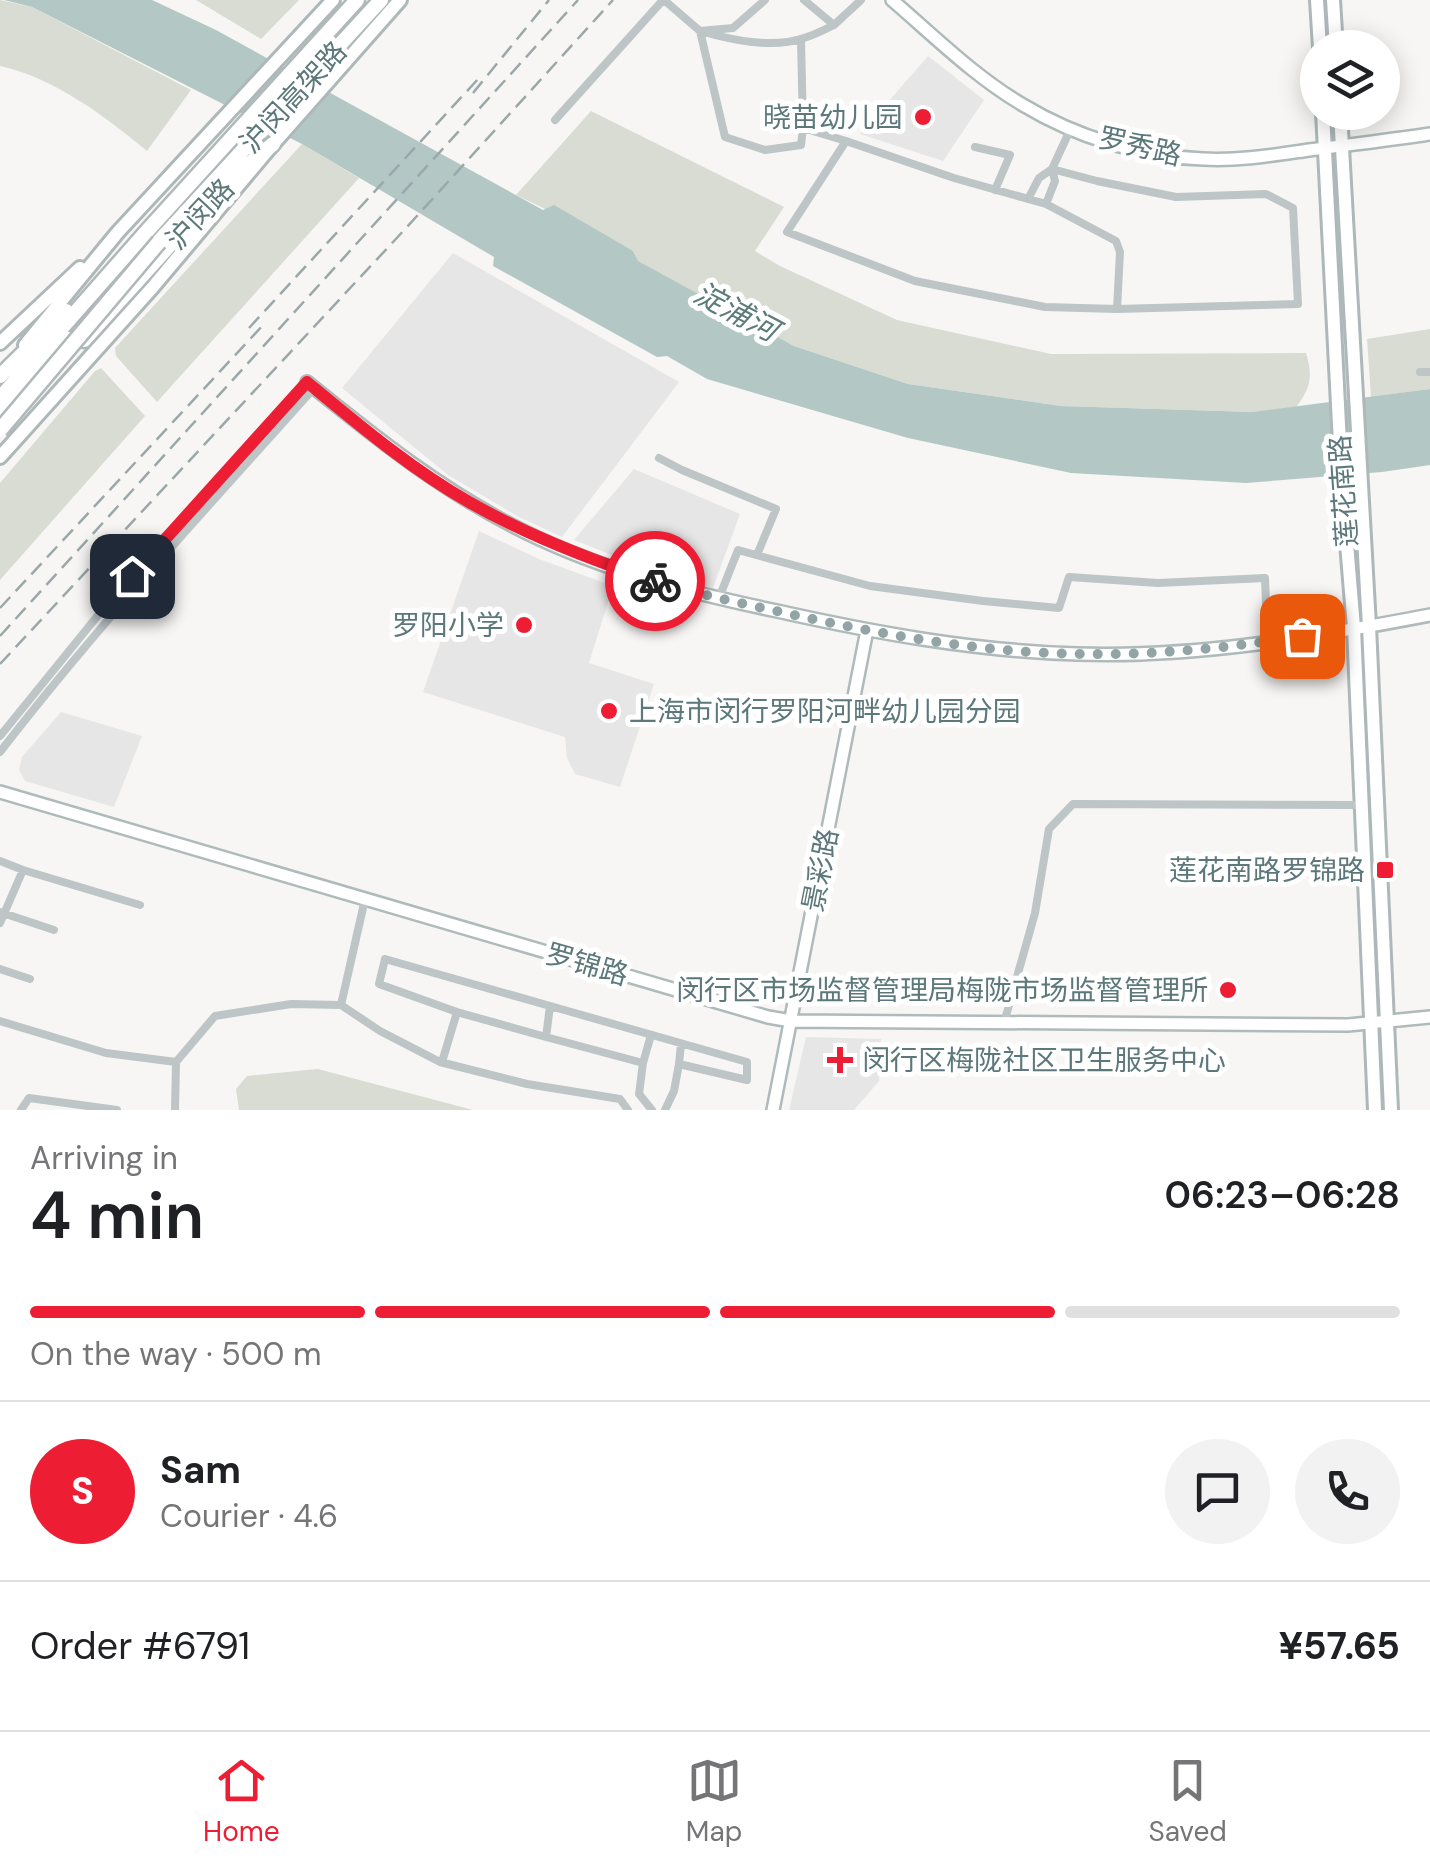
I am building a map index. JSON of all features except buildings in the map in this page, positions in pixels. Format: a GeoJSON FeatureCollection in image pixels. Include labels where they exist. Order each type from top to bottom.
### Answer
{"type":"FeatureCollection","features":[{"type":"Feature","properties":{"kind":"highway","name":"沪闵高架路"},"geometry":{"type":"LineString","coordinates":[[0,414],[357,0]]}},
{"type":"Feature","properties":{"kind":"highway","name":"沪闵高架路"},"geometry":{"type":"LineString","coordinates":[[0,398],[381,0]]}},
{"type":"Feature","properties":{"kind":"highway","name":"沪闵路"},"geometry":{"type":"LineString","coordinates":[[0,429],[225,184],[273,144]]}},
{"type":"Feature","properties":{"kind":"highway"},"geometry":{"type":"LineString","coordinates":[[0,375],[154,236]]}},
{"type":"Feature","properties":{"kind":"highway"},"geometry":{"type":"LineString","coordinates":[[0,429],[154,236]]}},
{"type":"Feature","properties":{"kind":"main road","name":"沪闵路"},"geometry":{"type":"LineString","coordinates":[[0,375],[118,232],[333,0]]}},
{"type":"Feature","properties":{"kind":"main road","name":"沪闵路"},"geometry":{"type":"LineString","coordinates":[[273,144],[400,0]]}},
{"type":"Feature","properties":{"kind":"main road"},"geometry":{"type":"LineString","coordinates":[[1318,0],[1319,30]]}},
{"type":"Feature","properties":{"kind":"main road"},"geometry":{"type":"LineString","coordinates":[[1333,0],[1335,30]]}},
{"type":"Feature","properties":{"kind":"main road","name":"莲花南路"},"geometry":{"type":"LineString","coordinates":[[1324,130],[1342,483],[1354,628],[1375,1110]]}},
{"type":"Feature","properties":{"kind":"main road","name":"莲花南路"},"geometry":{"type":"LineString","coordinates":[[1341,130],[1391,1110]]}},
{"type":"Feature","properties":{"kind":"main road"},"geometry":{"type":"LineString","coordinates":[[2,450],[152,288],[273,144]]}},
{"type":"Feature","properties":{"kind":"main road"},"geometry":{"type":"LineString","coordinates":[[0,344],[118,232]]}},
{"type":"Feature","properties":{"kind":"street"},"geometry":{"type":"LineString","coordinates":[[555,120],[664,0],[700,31],[763,43],[801,40],[834,25],[861,0]]}},
{"type":"Feature","properties":{"kind":"street"},"geometry":{"type":"LineString","coordinates":[[700,31],[733,28],[764,0]]}},
{"type":"Feature","properties":{"kind":"street"},"geometry":{"type":"LineString","coordinates":[[804,0],[834,25]]}},
{"type":"Feature","properties":{"kind":"street","name":"罗秀路"},"geometry":{"type":"LineString","coordinates":[[892,0],[990,84],[1024,106],[1071,128],[1135,150],[1201,159],[1257,157],[1430,134]]}},
{"type":"Feature","properties":{"kind":"street"},"geometry":{"type":"LineString","coordinates":[[700,31],[725,137],[766,150],[800,146],[801,40]]}},
{"type":"Feature","properties":{"kind":"street"},"geometry":{"type":"LineString","coordinates":[[803,128],[1046,204],[1116,241],[1120,252],[1117,309]]}},
{"type":"Feature","properties":{"kind":"street"},"geometry":{"type":"LineString","coordinates":[[1028,199],[1040,178],[1052,168],[1071,128]]}},
{"type":"Feature","properties":{"kind":"street"},"geometry":{"type":"LineString","coordinates":[[846,141],[787,232],[915,281],[1045,307],[1298,304],[1293,208],[1266,194],[1176,197],[1052,168]]}},
{"type":"Feature","properties":{"kind":"street"},"geometry":{"type":"LineString","coordinates":[[975,147],[1010,155],[995,190]]}},
{"type":"Feature","properties":{"kind":"street"},"geometry":{"type":"LineString","coordinates":[[1046,204],[1055,182],[1052,168]]}},
{"type":"Feature","properties":{"kind":"street"},"geometry":{"type":"LineString","coordinates":[[1420,372],[1430,372]]}},
{"type":"Feature","properties":{"kind":"street"},"geometry":{"type":"LineString","coordinates":[[0,736],[96,616],[311,385],[426,474],[526,533],[594,561],[666,584],[867,630],[1011,651],[1144,654],[1216,648],[1430,615]]}},
{"type":"Feature","properties":{"kind":"street"},"geometry":{"type":"LineString","coordinates":[[659,458],[776,509],[757,555]]}},
{"type":"Feature","properties":{"kind":"street"},"geometry":{"type":"LineString","coordinates":[[0,752],[70,662],[210,497]]}},
{"type":"Feature","properties":{"kind":"street"},"geometry":{"type":"LineString","coordinates":[[719,598],[738,550],[870,586],[1059,608],[1069,576],[1158,583],[1265,578],[1268,629]]}},
{"type":"Feature","properties":{"kind":"street","name":"景彩路"},"geometry":{"type":"LineString","coordinates":[[773,1110],[867,630]]}},
{"type":"Feature","properties":{"kind":"street","name":"罗锦路"},"geometry":{"type":"LineString","coordinates":[[0,792],[790,1021],[1371,1024],[1430,1017]]}},
{"type":"Feature","properties":{"kind":"street"},"geometry":{"type":"LineString","coordinates":[[1004,1024],[1035,914],[1049,829],[1073,804],[1361,806]]}},
{"type":"Feature","properties":{"kind":"street"},"geometry":{"type":"LineString","coordinates":[[0,861],[140,906]]}},
{"type":"Feature","properties":{"kind":"street"},"geometry":{"type":"LineString","coordinates":[[23,870],[1,916],[54,930]]}},
{"type":"Feature","properties":{"kind":"street"},"geometry":{"type":"LineString","coordinates":[[341,1005],[366,899]]}},
{"type":"Feature","properties":{"kind":"street"},"geometry":{"type":"LineString","coordinates":[[642,1063],[457,1012],[379,984],[385,959],[746,1062],[747,1080],[679,1064]]}},
{"type":"Feature","properties":{"kind":"street"},"geometry":{"type":"LineString","coordinates":[[0,969],[30,978]]}},
{"type":"Feature","properties":{"kind":"street"},"geometry":{"type":"LineString","coordinates":[[175,1110],[176,1062],[215,1016],[291,1004],[341,1005],[380,1031],[442,1062],[527,1084],[620,1099],[628,1110]]}},
{"type":"Feature","properties":{"kind":"street"},"geometry":{"type":"LineString","coordinates":[[546,1037],[550,1006]]}},
{"type":"Feature","properties":{"kind":"street"},"geometry":{"type":"LineString","coordinates":[[442,1062],[457,1012]]}},
{"type":"Feature","properties":{"kind":"street"},"geometry":{"type":"LineString","coordinates":[[0,1021],[106,1053],[176,1062]]}},
{"type":"Feature","properties":{"kind":"street"},"geometry":{"type":"LineString","coordinates":[[651,1035],[638,1094],[652,1110]]}},
{"type":"Feature","properties":{"kind":"street"},"geometry":{"type":"LineString","coordinates":[[665,1110],[674,1091],[682,1044]]}},
{"type":"Feature","properties":{"kind":"street"},"geometry":{"type":"LineString","coordinates":[[20,1110],[29,1098],[117,1110]]}},
{"type":"Feature","properties":{"kind":"shaded area"},"geometry":{"type":"Polygon","coordinates":[[[0,0],[32,7],[191,90],[147,151],[59,89],[0,66],[0,0]]]}},
{"type":"Feature","properties":{"kind":"shaded area"},"geometry":{"type":"Polygon","coordinates":[[[4,0],[152,0],[216,30],[543,210],[554,205],[633,251],[638,261],[794,346],[908,384],[1061,406],[1252,412],[1430,389],[1430,465],[1246,483],[1071,473],[908,438],[707,379],[667,356],[657,357],[493,266],[494,257],[302,144],[32,7],[4,0]]]}},
{"type":"Feature","properties":{"kind":"shaded area"},"geometry":{"type":"Polygon","coordinates":[[[196,0],[299,0],[261,39],[196,0]]]}},
{"type":"Feature","properties":{"kind":"shaded area","name":"晓苗幼儿园"},"geometry":{"type":"Polygon","coordinates":[[[928,56],[984,100],[943,161],[860,134],[928,56]]]}},
{"type":"Feature","properties":{"kind":"shaded area"},"geometry":{"type":"Polygon","coordinates":[[[591,111],[784,207],[755,251],[897,320],[1051,354],[1306,353],[1310,368],[1308,388],[1296,407],[1253,412],[1061,406],[908,384],[794,346],[637,261],[633,251],[516,195],[591,111]]]}},
{"type":"Feature","properties":{"kind":"shaded area"},"geometry":{"type":"Polygon","coordinates":[[[302,144],[359,178],[157,402],[116,356],[115,348],[302,144]]]}},
{"type":"Feature","properties":{"kind":"shaded area"},"geometry":{"type":"Polygon","coordinates":[[[453,253],[679,382],[562,537],[448,475],[342,388],[453,253]]]}},
{"type":"Feature","properties":{"kind":"shaded area"},"geometry":{"type":"Polygon","coordinates":[[[1430,329],[1430,389],[1371,397],[1367,339],[1430,329]]]}},
{"type":"Feature","properties":{"kind":"shaded area"},"geometry":{"type":"Polygon","coordinates":[[[101,368],[145,416],[0,580],[0,483],[101,368]]]}},
{"type":"Feature","properties":{"kind":"shaded area"},"geometry":{"type":"Polygon","coordinates":[[[634,469],[740,514],[713,588],[642,567],[574,540],[634,469]]]}},
{"type":"Feature","properties":{"kind":"shaded area","name":"罗阳小学"},"geometry":{"type":"Polygon","coordinates":[[[479,531],[539,559],[613,586],[589,663],[654,684],[620,787],[575,774],[567,758],[565,737],[423,692],[479,531]]]}},
{"type":"Feature","properties":{"kind":"shaded area"},"geometry":{"type":"Polygon","coordinates":[[[61,712],[142,736],[114,807],[25,781],[19,770],[22,757],[61,712]]]}},
{"type":"Feature","properties":{"kind":"shaded area","name":"闵行区梅陇社区卫生服务中心"},"geometry":{"type":"Polygon","coordinates":[[[806,1037],[881,1039],[879,1081],[854,1110],[789,1110],[806,1037]]]}},
{"type":"Feature","properties":{"kind":"shaded area"},"geometry":{"type":"Polygon","coordinates":[[[318,1069],[473,1110],[239,1110],[236,1089],[247,1076],[318,1069]]]}},
{"type":"Feature","properties":{"kind":"railway"},"geometry":{"type":"LineString","coordinates":[[473,93],[549,0]]}},
{"type":"Feature","properties":{"kind":"railway"},"geometry":{"type":"LineString","coordinates":[[0,636],[578,0]]}},
{"type":"Feature","properties":{"kind":"railway"},"geometry":{"type":"LineString","coordinates":[[0,664],[613,0]]}},
{"type":"Feature","properties":{"kind":"railway"},"geometry":{"type":"LineString","coordinates":[[249,328],[479,78]]}},
{"type":"Feature","properties":{"kind":"railway"},"geometry":{"type":"LineString","coordinates":[[0,608],[265,323]]}},
{"type":"Feature","properties":{"kind":"way so far"},"geometry":{"type":"LineString","coordinates":[[655,581],[867,630],[1011,651],[1144,654],[1302,636]]}},
{"type":"Feature","properties":{"kind":"place","name":"晓苗幼儿园"},"geometry":{"type":"Point","coordinates":[923,117]}},
{"type":"Feature","properties":{"kind":"place","name":"罗阳小学"},"geometry":{"type":"Point","coordinates":[524,625]}},
{"type":"Feature","properties":{"kind":"place","name":"上海市闵行罗阳河畔幼儿园分园"},"geometry":{"type":"Point","coordinates":[609,711]}},
{"type":"Feature","properties":{"kind":"place","name":"莲花南路罗锦路"},"geometry":{"type":"Point","coordinates":[1385,870]}},
{"type":"Feature","properties":{"kind":"place","name":"闵行区市场监督管理局梅陇市场监督管理所"},"geometry":{"type":"Point","coordinates":[1228,990]}},
{"type":"Feature","properties":{"kind":"place","name":"闵行区梅陇社区卫生服务中心"},"geometry":{"type":"Point","coordinates":[840,1060]}},
{"type":"Feature","properties":{"kind":"route"},"geometry":{"type":"LineString","coordinates":[[132,576],[307,382],[408,461],[469,502],[526,533],[655,581]]}},
{"type":"Feature","properties":{"kind":"water label","name":"淀浦河"},"geometry":{"type":"Point","coordinates":[736,312]}}]}
